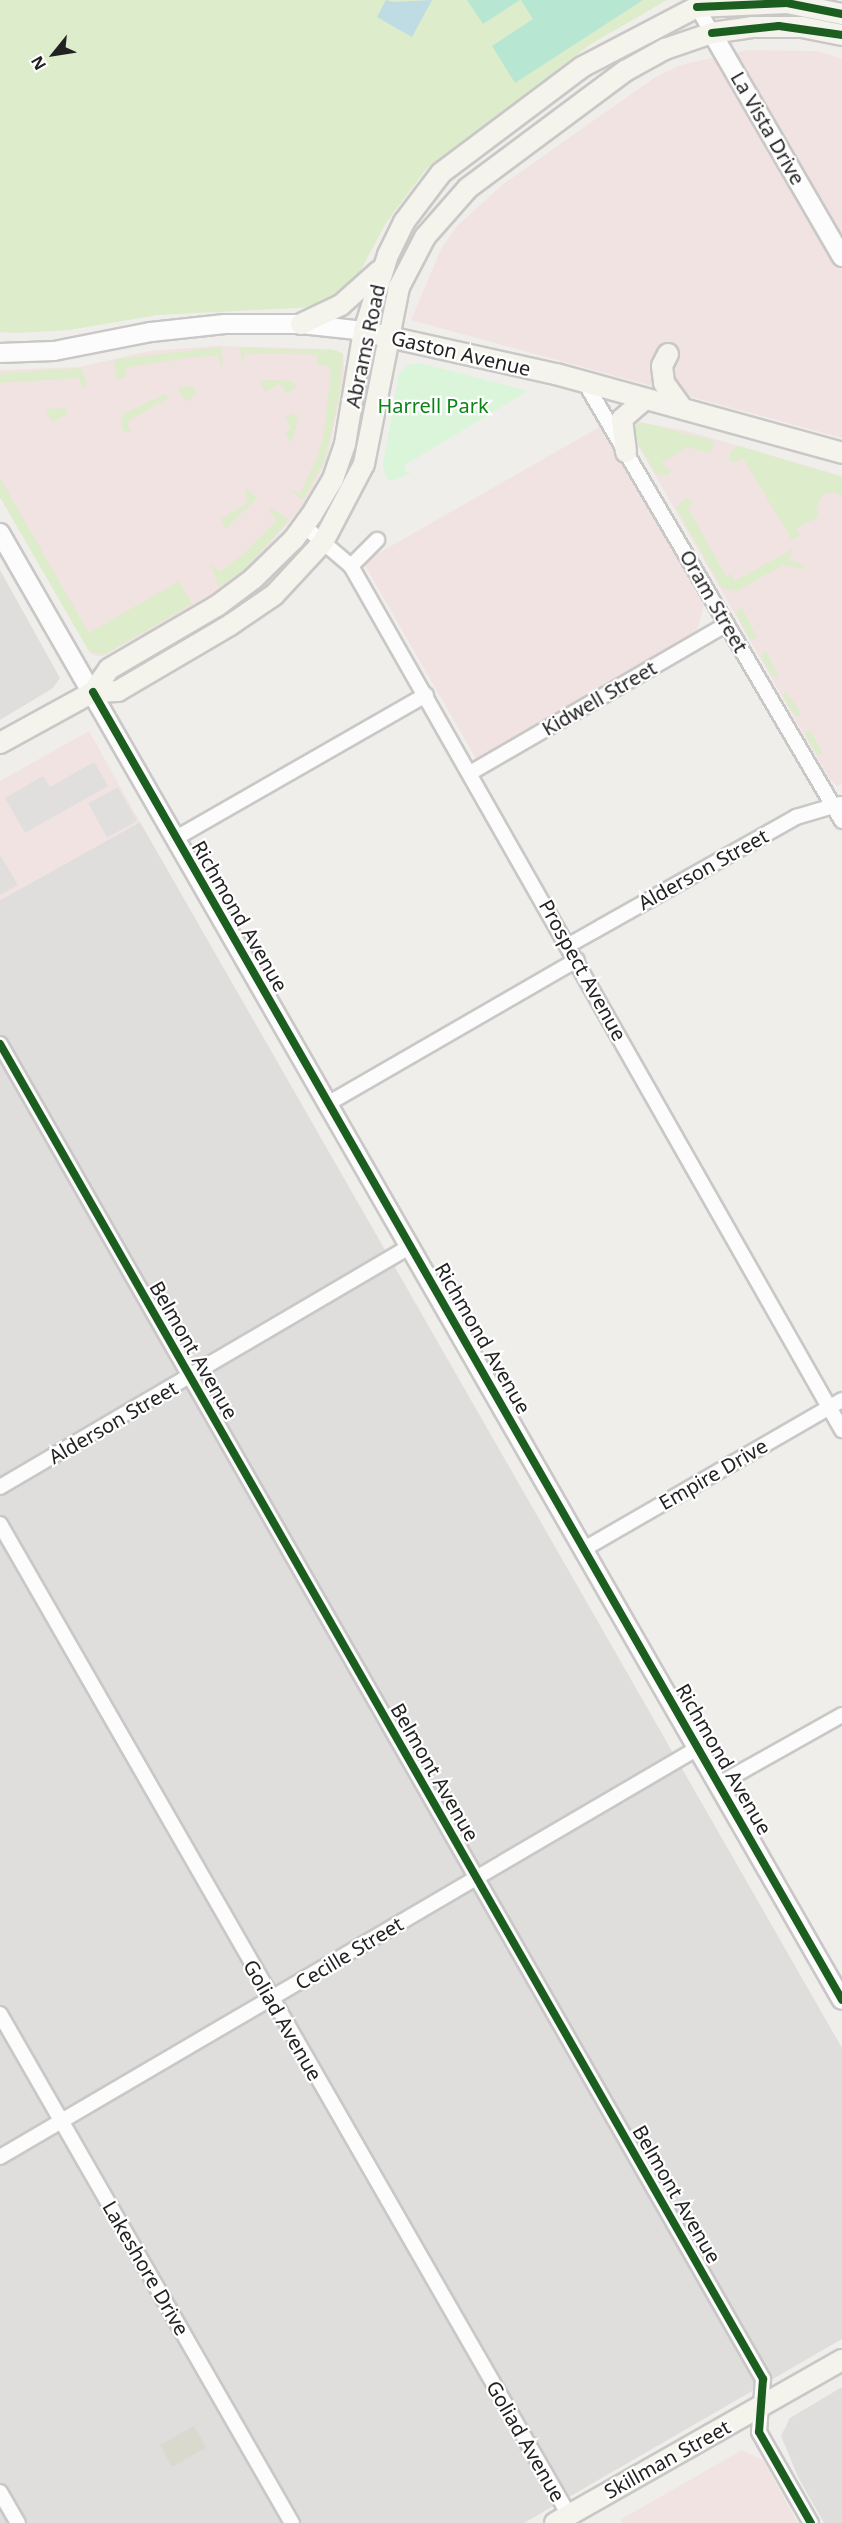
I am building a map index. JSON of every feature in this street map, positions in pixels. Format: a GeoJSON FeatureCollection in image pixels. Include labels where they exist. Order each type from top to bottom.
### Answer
{"type":"FeatureCollection","features":[{"type":"Feature","properties":{"kind":"main road","name":"Abrams Road"},"geometry":{"type":"LineString","coordinates":[[0,744],[93,692],[109,669],[217,606],[252,579],[304,526],[333,478],[342,454],[364,331],[383,267],[404,222],[427,189],[467,150],[603,53],[694,4],[788,3],[842,14]]}},
{"type":"Feature","properties":{"kind":"main road","name":"Abrams Road"},"geometry":{"type":"LineString","coordinates":[[93,692],[118,691],[255,609],[323,542],[364,464],[399,287],[425,237],[457,198],[521,147],[640,62],[712,33],[779,26],[842,35]]}},
{"type":"Feature","properties":{"kind":"main road"},"geometry":{"type":"LineString","coordinates":[[503,123],[521,147]]}},
{"type":"Feature","properties":{"kind":"main road"},"geometry":{"type":"LineString","coordinates":[[301,324],[341,305],[383,267]]}},
{"type":"Feature","properties":{"kind":"main road","name":"Gaston Avenue"},"geometry":{"type":"LineString","coordinates":[[364,331],[584,381],[644,400],[842,453]]}},
{"type":"Feature","properties":{"kind":"main road"},"geometry":{"type":"LineString","coordinates":[[668,354],[662,366],[664,383],[683,409]]}},
{"type":"Feature","properties":{"kind":"main road"},"geometry":{"type":"LineString","coordinates":[[626,452],[622,419],[644,400]]}},
{"type":"Feature","properties":{"kind":"main road","name":"Skillman Street"},"geometry":{"type":"LineString","coordinates":[[562,2519],[842,2360]]}},
{"type":"Feature","properties":{"kind":"street","name":"La Vista Drive"},"geometry":{"type":"LineString","coordinates":[[694,4],[842,257]]}},
{"type":"Feature","properties":{"kind":"street","name":"Gaston Avenue"},"geometry":{"type":"LineString","coordinates":[[0,353],[54,351],[151,332],[225,324],[301,324],[364,331]]}},
{"type":"Feature","properties":{"kind":"street","name":"Oram Street"},"geometry":{"type":"LineString","coordinates":[[584,381],[727,624],[838,805],[842,821]]}},
{"type":"Feature","properties":{"kind":"street","name":"Prospect Avenue"},"geometry":{"type":"LineString","coordinates":[[304,526],[351,566],[569,945],[842,1430]]}},
{"type":"Feature","properties":{"kind":"street","name":"Richmond Avenue"},"geometry":{"type":"LineString","coordinates":[[0,533],[842,2000]]}},
{"type":"Feature","properties":{"kind":"street"},"geometry":{"type":"LineString","coordinates":[[351,566],[377,540]]}},
{"type":"Feature","properties":{"kind":"street","name":"Kidwell Street"},"geometry":{"type":"LineString","coordinates":[[470,773],[727,624]]}},
{"type":"Feature","properties":{"kind":"street"},"geometry":{"type":"LineString","coordinates":[[176,838],[426,695]]}},
{"type":"Feature","properties":{"kind":"street","name":"Alderson Street"},"geometry":{"type":"LineString","coordinates":[[569,945],[796,817],[838,805]]}},
{"type":"Feature","properties":{"kind":"street"},"geometry":{"type":"LineString","coordinates":[[329,1103],[577,960]]}},
{"type":"Feature","properties":{"kind":"street","name":"Belmont Avenue"},"geometry":{"type":"LineString","coordinates":[[0,1044],[763,2379],[759,2432],[811,2523]]}},
{"type":"Feature","properties":{"kind":"street","name":"Alderson Street"},"geometry":{"type":"LineString","coordinates":[[0,1487],[411,1246]]}},
{"type":"Feature","properties":{"kind":"street","name":"Empire Drive"},"geometry":{"type":"LineString","coordinates":[[584,1549],[842,1400]]}},
{"type":"Feature","properties":{"kind":"street","name":"Goliad Avenue"},"geometry":{"type":"LineString","coordinates":[[0,1524],[272,2000],[562,2519]]}},
{"type":"Feature","properties":{"kind":"street"},"geometry":{"type":"LineString","coordinates":[[719,1784],[842,1715]]}},
{"type":"Feature","properties":{"kind":"street","name":"Cecille Street"},"geometry":{"type":"LineString","coordinates":[[0,2157],[272,2000],[698,1748]]}},
{"type":"Feature","properties":{"kind":"street","name":"Lakeshore Drive"},"geometry":{"type":"LineString","coordinates":[[0,2014],[292,2523]]}},
{"type":"Feature","properties":{"kind":"street"},"geometry":{"type":"LineString","coordinates":[[0,2492],[18,2523]]}},
{"type":"Feature","properties":{"kind":"shaded area"},"geometry":{"type":"Polygon","coordinates":[[[748,50],[817,51],[842,59],[842,438],[411,320],[441,249],[456,227],[502,185],[654,78],[681,65],[748,50]]]}},
{"type":"Feature","properties":{"kind":"shaded area"},"geometry":{"type":"Polygon","coordinates":[[[216,346],[330,349],[343,356],[345,373],[327,459],[305,504],[250,567],[221,591],[103,656],[96,656],[90,653],[0,497],[0,370],[79,367],[149,351],[216,346]]]}},
{"type":"Feature","properties":{"kind":"shaded area"},"geometry":{"type":"Polygon","coordinates":[[[635,421],[691,432],[842,476],[842,784],[837,786],[830,780],[631,433],[635,421]]]}},
{"type":"Feature","properties":{"kind":"shaded area"},"geometry":{"type":"Polygon","coordinates":[[[601,426],[704,605],[697,631],[476,759],[363,562],[601,426]]]}},
{"type":"Feature","properties":{"kind":"shaded area"},"geometry":{"type":"Polygon","coordinates":[[[0,570],[60,678],[53,688],[0,720],[0,570]]]}},
{"type":"Feature","properties":{"kind":"shaded area"},"geometry":{"type":"Polygon","coordinates":[[[89,731],[140,822],[0,900],[0,781],[89,731]]]}},
{"type":"Feature","properties":{"kind":"shaded area"},"geometry":{"type":"Polygon","coordinates":[[[94,762],[108,786],[25,833],[5,798],[43,776],[50,787],[94,762]]]}},
{"type":"Feature","properties":{"kind":"shaded area"},"geometry":{"type":"Polygon","coordinates":[[[118,787],[137,821],[107,838],[88,803],[118,787]]]}},
{"type":"Feature","properties":{"kind":"shaded area"},"geometry":{"type":"Polygon","coordinates":[[[140,822],[842,2048],[842,2339],[524,2523],[0,2523],[0,900],[140,822]]]}},
{"type":"Feature","properties":{"kind":"shaded area"},"geometry":{"type":"Polygon","coordinates":[[[0,855],[18,885],[0,895],[0,855]]]}},
{"type":"Feature","properties":{"kind":"shaded area"},"geometry":{"type":"Polygon","coordinates":[[[842,2387],[842,2523],[824,2523],[799,2479],[781,2436],[790,2418],[842,2387]]]}},
{"type":"Feature","properties":{"kind":"shaded area"},"geometry":{"type":"Polygon","coordinates":[[[194,2426],[206,2448],[172,2467],[160,2445],[194,2426]]]}},
{"type":"Feature","properties":{"kind":"shaded area"},"geometry":{"type":"Polygon","coordinates":[[[742,2450],[763,2460],[798,2523],[622,2523],[620,2520],[742,2450]]]}},
{"type":"Feature","properties":{"kind":"green space"},"geometry":{"type":"Polygon","coordinates":[[[0,0],[667,0],[591,44],[427,168],[386,223],[350,290],[316,307],[158,315],[69,330],[15,333],[0,332],[0,0]]]}},
{"type":"Feature","properties":{"kind":"green space"},"geometry":{"type":"Polygon","coordinates":[[[467,0],[520,0],[483,24],[467,0]]]}},
{"type":"Feature","properties":{"kind":"green space"},"geometry":{"type":"Polygon","coordinates":[[[521,0],[643,0],[515,83],[492,46],[533,19],[521,0]]]}},
{"type":"Feature","properties":{"kind":"green space"},"geometry":{"type":"Polygon","coordinates":[[[221,347],[223,363],[220,367],[218,355],[188,358],[125,368],[126,378],[117,379],[114,364],[117,359],[221,347]]]}},
{"type":"Feature","properties":{"kind":"green space"},"geometry":{"type":"Polygon","coordinates":[[[240,348],[335,350],[343,354],[340,393],[325,459],[303,500],[287,488],[300,494],[316,459],[324,433],[331,367],[318,365],[317,355],[278,353],[245,354],[243,364],[240,348]]]}},
{"type":"Feature","properties":{"kind":"green space","name":"Harrell Park"},"geometry":{"type":"Polygon","coordinates":[[[420,363],[528,391],[405,465],[405,472],[412,473],[392,481],[386,478],[383,465],[399,374],[408,365],[420,363]]]}},
{"type":"Feature","properties":{"kind":"green space"},"geometry":{"type":"Polygon","coordinates":[[[81,368],[87,384],[84,389],[78,378],[0,383],[0,373],[81,368]]]}},
{"type":"Feature","properties":{"kind":"green space"},"geometry":{"type":"Polygon","coordinates":[[[260,380],[293,381],[296,387],[287,394],[280,384],[265,392],[260,380]]]}},
{"type":"Feature","properties":{"kind":"green space"},"geometry":{"type":"Polygon","coordinates":[[[193,386],[197,394],[186,402],[177,388],[193,386]]]}},
{"type":"Feature","properties":{"kind":"green space"},"geometry":{"type":"Polygon","coordinates":[[[165,394],[168,398],[127,422],[131,432],[125,433],[121,424],[123,414],[165,394]]]}},
{"type":"Feature","properties":{"kind":"green space"},"geometry":{"type":"Polygon","coordinates":[[[66,408],[68,414],[52,422],[45,409],[66,408]]]}},
{"type":"Feature","properties":{"kind":"green space"},"geometry":{"type":"Polygon","coordinates":[[[292,413],[299,419],[291,443],[285,432],[291,428],[285,417],[292,413]]]}},
{"type":"Feature","properties":{"kind":"green space"},"geometry":{"type":"Polygon","coordinates":[[[643,423],[712,440],[714,449],[708,453],[688,447],[661,463],[671,471],[669,475],[656,474],[633,435],[632,426],[643,423]]]}},
{"type":"Feature","properties":{"kind":"green space"},"geometry":{"type":"Polygon","coordinates":[[[739,446],[842,477],[842,496],[832,492],[823,495],[817,505],[818,517],[796,529],[800,536],[792,540],[743,458],[733,463],[729,460],[731,451],[739,446]]]}},
{"type":"Feature","properties":{"kind":"green space"},"geometry":{"type":"Polygon","coordinates":[[[0,478],[89,633],[179,581],[192,604],[104,655],[89,651],[0,497],[0,478]]]}},
{"type":"Feature","properties":{"kind":"green space"},"geometry":{"type":"Polygon","coordinates":[[[248,489],[257,498],[226,529],[221,519],[249,502],[244,491],[248,489]]]}},
{"type":"Feature","properties":{"kind":"green space"},"geometry":{"type":"Polygon","coordinates":[[[686,498],[693,500],[688,508],[726,576],[731,574],[735,581],[793,549],[789,560],[805,565],[805,569],[783,565],[737,591],[722,588],[676,508],[686,498]]]}},
{"type":"Feature","properties":{"kind":"green space"},"geometry":{"type":"Polygon","coordinates":[[[271,508],[289,520],[246,568],[219,587],[210,563],[219,572],[240,557],[277,520],[269,512],[271,508]]]}},
{"type":"Feature","properties":{"kind":"green space"},"geometry":{"type":"Polygon","coordinates":[[[741,606],[757,638],[755,639],[750,639],[736,613],[741,606]]]}},
{"type":"Feature","properties":{"kind":"green space"},"geometry":{"type":"Polygon","coordinates":[[[764,652],[767,653],[778,676],[773,677],[761,656],[764,652]]]}},
{"type":"Feature","properties":{"kind":"green space"},"geometry":{"type":"Polygon","coordinates":[[[786,691],[800,712],[799,715],[795,716],[783,695],[786,691]]]}},
{"type":"Feature","properties":{"kind":"green space"},"geometry":{"type":"Polygon","coordinates":[[[808,730],[811,731],[823,754],[817,755],[805,734],[808,730]]]}},
{"type":"Feature","properties":{"kind":"water"},"geometry":{"type":"Polygon","coordinates":[[[386,0],[393,2],[432,0],[412,37],[377,17],[386,0]]]}},
{"type":"Feature","properties":{"kind":"cycle path"},"geometry":{"type":"LineString","coordinates":[[697,7],[787,3],[842,14]]}},
{"type":"Feature","properties":{"kind":"cycle path"},"geometry":{"type":"LineString","coordinates":[[712,33],[779,26],[842,35]]}},
{"type":"Feature","properties":{"kind":"cycle path"},"geometry":{"type":"LineString","coordinates":[[93,692],[842,2000]]}},
{"type":"Feature","properties":{"kind":"cycle path"},"geometry":{"type":"LineString","coordinates":[[0,1044],[763,2379],[759,2432],[811,2523]]}}]}
